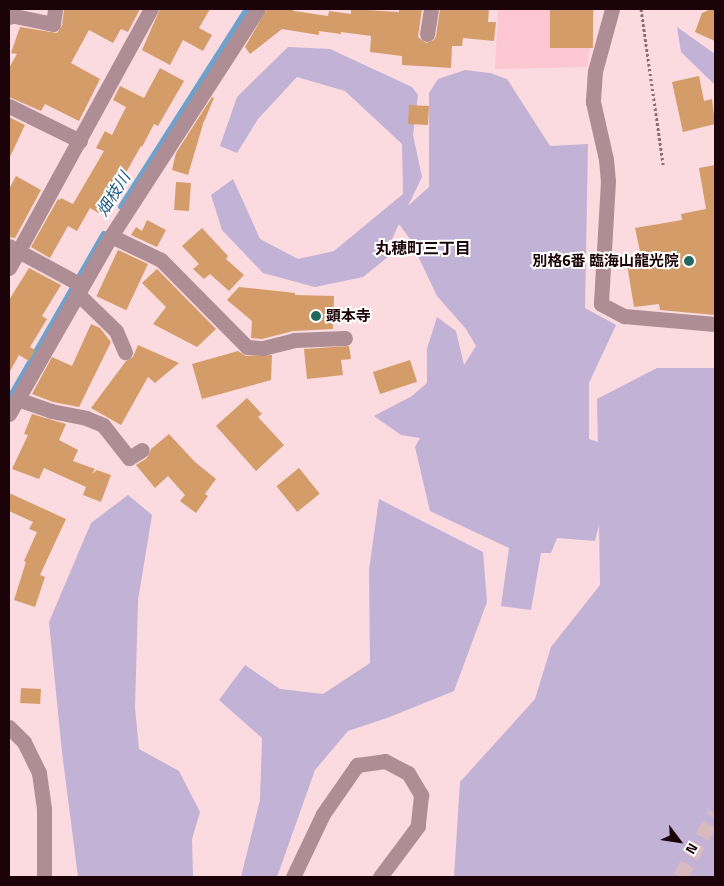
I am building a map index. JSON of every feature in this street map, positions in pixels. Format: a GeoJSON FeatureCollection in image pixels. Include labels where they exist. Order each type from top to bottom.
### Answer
{"type":"FeatureCollection","features":[{"type":"Feature","properties":{"kind":"street"},"geometry":{"type":"LineString","coordinates":[[9,18],[10,15],[53,24],[54,9]]}},
{"type":"Feature","properties":{"kind":"street"},"geometry":{"type":"LineString","coordinates":[[9,268],[14,248],[80,141],[151,9]]}},
{"type":"Feature","properties":{"kind":"street"},"geometry":{"type":"LineString","coordinates":[[9,414],[76,285],[111,236],[258,9]]}},
{"type":"Feature","properties":{"kind":"street"},"geometry":{"type":"LineString","coordinates":[[427,34],[431,9]]}},
{"type":"Feature","properties":{"kind":"street"},"geometry":{"type":"LineString","coordinates":[[612,9],[595,71],[594,102],[606,159],[608,181],[601,304],[624,316],[715,324]]}},
{"type":"Feature","properties":{"kind":"street"},"geometry":{"type":"LineString","coordinates":[[9,106],[80,141]]}},
{"type":"Feature","properties":{"kind":"street"},"geometry":{"type":"LineString","coordinates":[[111,236],[161,260],[247,347],[263,348],[294,340],[345,338]]}},
{"type":"Feature","properties":{"kind":"street"},"geometry":{"type":"LineString","coordinates":[[14,248],[76,285],[116,331],[125,352]]}},
{"type":"Feature","properties":{"kind":"street"},"geometry":{"type":"LineString","coordinates":[[17,399],[51,411],[86,418],[103,425],[129,458],[142,450]]}},
{"type":"Feature","properties":{"kind":"street"},"geometry":{"type":"LineString","coordinates":[[9,727],[24,742],[39,773],[44,809],[44,877]]}},
{"type":"Feature","properties":{"kind":"street"},"geometry":{"type":"LineString","coordinates":[[293,877],[323,814],[357,765],[385,761],[408,773],[421,795],[418,826],[380,877]]}},
{"type":"Feature","properties":{"kind":"path"},"geometry":{"type":"LineString","coordinates":[[641,9],[663,164]]}},
{"type":"Feature","properties":{"kind":"shaded area"},"geometry":{"type":"Polygon","coordinates":[[[498,9],[595,9],[587,67],[495,69],[498,9]]]}},
{"type":"Feature","properties":{"kind":"shaded area"},"geometry":{"type":"Polygon","coordinates":[[[677,27],[715,54],[715,85],[681,52],[677,27]]]}},
{"type":"Feature","properties":{"kind":"shaded area"},"geometry":{"type":"Polygon","coordinates":[[[288,47],[330,49],[412,87],[418,95],[413,135],[422,177],[408,206],[429,187],[429,93],[438,79],[465,70],[490,73],[507,79],[550,146],[588,144],[585,308],[616,325],[589,383],[589,439],[598,442],[597,399],[657,368],[715,368],[715,877],[454,877],[460,782],[535,699],[551,647],[600,585],[599,525],[595,541],[557,538],[551,553],[541,553],[531,610],[501,606],[509,548],[430,511],[415,447],[420,438],[401,435],[374,416],[412,396],[427,383],[427,349],[437,317],[456,331],[464,365],[476,346],[466,329],[437,296],[410,239],[399,224],[392,239],[399,248],[363,277],[315,287],[263,273],[222,230],[211,195],[233,179],[260,239],[298,259],[334,251],[403,194],[402,144],[345,91],[297,77],[258,119],[237,153],[220,146],[237,97],[288,47]]]}},
{"type":"Feature","properties":{"kind":"shaded area"},"geometry":{"type":"Polygon","coordinates":[[[128,495],[152,515],[138,600],[135,708],[139,749],[179,771],[200,812],[192,839],[193,877],[78,877],[62,752],[49,622],[91,523],[128,495]]]}},
{"type":"Feature","properties":{"kind":"shaded area"},"geometry":{"type":"Polygon","coordinates":[[[379,499],[483,552],[487,602],[454,691],[387,718],[348,731],[315,770],[277,877],[241,877],[260,800],[262,738],[219,700],[245,665],[280,689],[323,694],[370,663],[369,570],[379,499]]]}},
{"type":"Feature","properties":{"kind":"building"},"geometry":{"type":"Polygon","coordinates":[[[64,9],[140,9],[128,32],[121,29],[113,43],[89,30],[71,63],[100,79],[79,121],[45,104],[41,111],[9,97],[9,68],[17,54],[11,53],[20,27],[57,33],[62,26],[64,9]]]}},
{"type":"Feature","properties":{"kind":"building"},"geometry":{"type":"Polygon","coordinates":[[[160,9],[210,9],[199,28],[212,35],[203,51],[183,40],[170,65],[142,50],[160,9]]]}},
{"type":"Feature","properties":{"kind":"building"},"geometry":{"type":"Polygon","coordinates":[[[267,9],[292,9],[294,11],[328,16],[329,11],[351,14],[351,9],[399,12],[399,9],[422,9],[418,37],[426,43],[434,40],[436,36],[440,9],[489,9],[488,22],[496,22],[494,41],[463,38],[462,46],[452,46],[451,68],[402,65],[402,56],[370,52],[371,36],[341,32],[341,34],[319,31],[319,35],[282,29],[250,54],[245,47],[267,9]]]}},
{"type":"Feature","properties":{"kind":"building"},"geometry":{"type":"Polygon","coordinates":[[[550,9],[593,9],[593,48],[550,48],[550,9]]]}},
{"type":"Feature","properties":{"kind":"building"},"geometry":{"type":"Polygon","coordinates":[[[715,9],[715,41],[695,32],[702,13],[715,9]]]}},
{"type":"Feature","properties":{"kind":"building"},"geometry":{"type":"Polygon","coordinates":[[[160,68],[184,81],[158,126],[154,124],[102,215],[90,208],[77,231],[68,226],[50,258],[31,247],[58,199],[60,200],[61,198],[73,204],[104,151],[96,148],[105,131],[112,135],[126,107],[113,100],[120,86],[144,98],[160,68]]]}},
{"type":"Feature","properties":{"kind":"building"},"geometry":{"type":"Polygon","coordinates":[[[699,76],[704,101],[712,99],[715,124],[683,132],[672,82],[699,76]]]}},
{"type":"Feature","properties":{"kind":"building"},"geometry":{"type":"Polygon","coordinates":[[[212,97],[214,98],[203,124],[188,175],[172,170],[176,153],[212,97]]]}},
{"type":"Feature","properties":{"kind":"building"},"geometry":{"type":"Polygon","coordinates":[[[409,105],[429,106],[428,125],[408,124],[409,105]]]}},
{"type":"Feature","properties":{"kind":"building"},"geometry":{"type":"Polygon","coordinates":[[[9,117],[25,125],[9,159],[9,117]]]}},
{"type":"Feature","properties":{"kind":"building"},"geometry":{"type":"Polygon","coordinates":[[[715,165],[715,315],[660,310],[659,304],[634,307],[627,264],[642,261],[635,228],[682,220],[681,214],[706,209],[699,168],[715,165]]]}},
{"type":"Feature","properties":{"kind":"building"},"geometry":{"type":"Polygon","coordinates":[[[16,176],[41,190],[15,238],[9,237],[9,189],[16,176]]]}},
{"type":"Feature","properties":{"kind":"building"},"geometry":{"type":"Polygon","coordinates":[[[176,182],[191,183],[189,211],[174,210],[176,182]]]}},
{"type":"Feature","properties":{"kind":"building"},"geometry":{"type":"Polygon","coordinates":[[[147,220],[166,230],[157,247],[131,235],[136,227],[142,231],[147,220]]]}},
{"type":"Feature","properties":{"kind":"building"},"geometry":{"type":"Polygon","coordinates":[[[202,228],[228,256],[226,259],[244,275],[229,291],[210,274],[204,279],[193,269],[199,264],[182,246],[202,228]]]}},
{"type":"Feature","properties":{"kind":"building"},"geometry":{"type":"Polygon","coordinates":[[[118,250],[148,264],[126,310],[96,296],[118,250]]]}},
{"type":"Feature","properties":{"kind":"building"},"geometry":{"type":"Polygon","coordinates":[[[29,268],[61,285],[42,316],[47,319],[30,347],[35,350],[29,361],[19,355],[9,373],[9,300],[29,268]]]}},
{"type":"Feature","properties":{"kind":"building"},"geometry":{"type":"Polygon","coordinates":[[[157,269],[216,329],[197,347],[153,324],[166,307],[142,283],[157,269]]]}},
{"type":"Feature","properties":{"kind":"building"},"geometry":{"type":"Polygon","coordinates":[[[239,287],[295,293],[295,295],[334,296],[333,329],[293,331],[262,339],[251,338],[252,321],[227,300],[239,287]]]}},
{"type":"Feature","properties":{"kind":"building"},"geometry":{"type":"Polygon","coordinates":[[[91,324],[100,328],[111,342],[79,407],[53,402],[32,394],[52,357],[72,366],[91,324]]]}},
{"type":"Feature","properties":{"kind":"building"},"geometry":{"type":"Polygon","coordinates":[[[138,345],[179,363],[155,383],[148,377],[121,425],[91,408],[126,361],[133,357],[138,345]]]}},
{"type":"Feature","properties":{"kind":"building"},"geometry":{"type":"Polygon","coordinates":[[[349,346],[351,359],[341,360],[343,375],[307,379],[304,349],[349,346]]]}},
{"type":"Feature","properties":{"kind":"building"},"geometry":{"type":"Polygon","coordinates":[[[238,351],[246,356],[272,355],[271,380],[202,399],[192,364],[238,351]]]}},
{"type":"Feature","properties":{"kind":"building"},"geometry":{"type":"Polygon","coordinates":[[[410,360],[417,382],[380,394],[373,372],[410,360]]]}},
{"type":"Feature","properties":{"kind":"building"},"geometry":{"type":"Polygon","coordinates":[[[247,398],[262,414],[258,417],[284,445],[256,471],[216,426],[247,398]]]}},
{"type":"Feature","properties":{"kind":"building"},"geometry":{"type":"Polygon","coordinates":[[[32,414],[66,424],[59,440],[78,450],[73,461],[95,469],[92,474],[97,470],[111,475],[101,502],[83,495],[86,487],[44,468],[39,479],[12,469],[28,435],[24,434],[32,414]]]}},
{"type":"Feature","properties":{"kind":"building"},"geometry":{"type":"Polygon","coordinates":[[[169,434],[195,462],[216,479],[205,494],[208,496],[196,513],[180,501],[185,495],[168,476],[155,488],[136,465],[147,458],[151,449],[169,434]]]}},
{"type":"Feature","properties":{"kind":"building"},"geometry":{"type":"Polygon","coordinates":[[[299,468],[320,494],[297,512],[276,486],[299,468]]]}},
{"type":"Feature","properties":{"kind":"building"},"geometry":{"type":"Polygon","coordinates":[[[9,493],[66,519],[40,575],[45,577],[35,607],[14,600],[26,562],[24,561],[37,532],[29,529],[33,522],[9,511],[9,493]]]}},
{"type":"Feature","properties":{"kind":"building"},"geometry":{"type":"Polygon","coordinates":[[[21,688],[41,689],[40,704],[20,703],[21,688]]]}},
{"type":"Feature","properties":{"kind":"waterway","name":"畑枝川"},"geometry":{"type":"LineString","coordinates":[[121,207],[247,9]]}},
{"type":"Feature","properties":{"kind":"waterway","name":"畑枝川"},"geometry":{"type":"LineString","coordinates":[[9,399],[104,234]]}},
{"type":"Feature","properties":{"kind":"tunnel"},"geometry":{"type":"LineString","coordinates":[[680,877],[715,813]]}},
{"type":"Feature","properties":{"kind":"place","name":"別格6番 臨海山龍光院"},"geometry":{"type":"Point","coordinates":[689,261]}},
{"type":"Feature","properties":{"kind":"place","name":"顕本寺"},"geometry":{"type":"Point","coordinates":[316,316]}},
{"type":"Feature","properties":{"kind":"district","name":"丸穂町三丁目"},"geometry":{"type":"Point","coordinates":[423,248]}}]}
